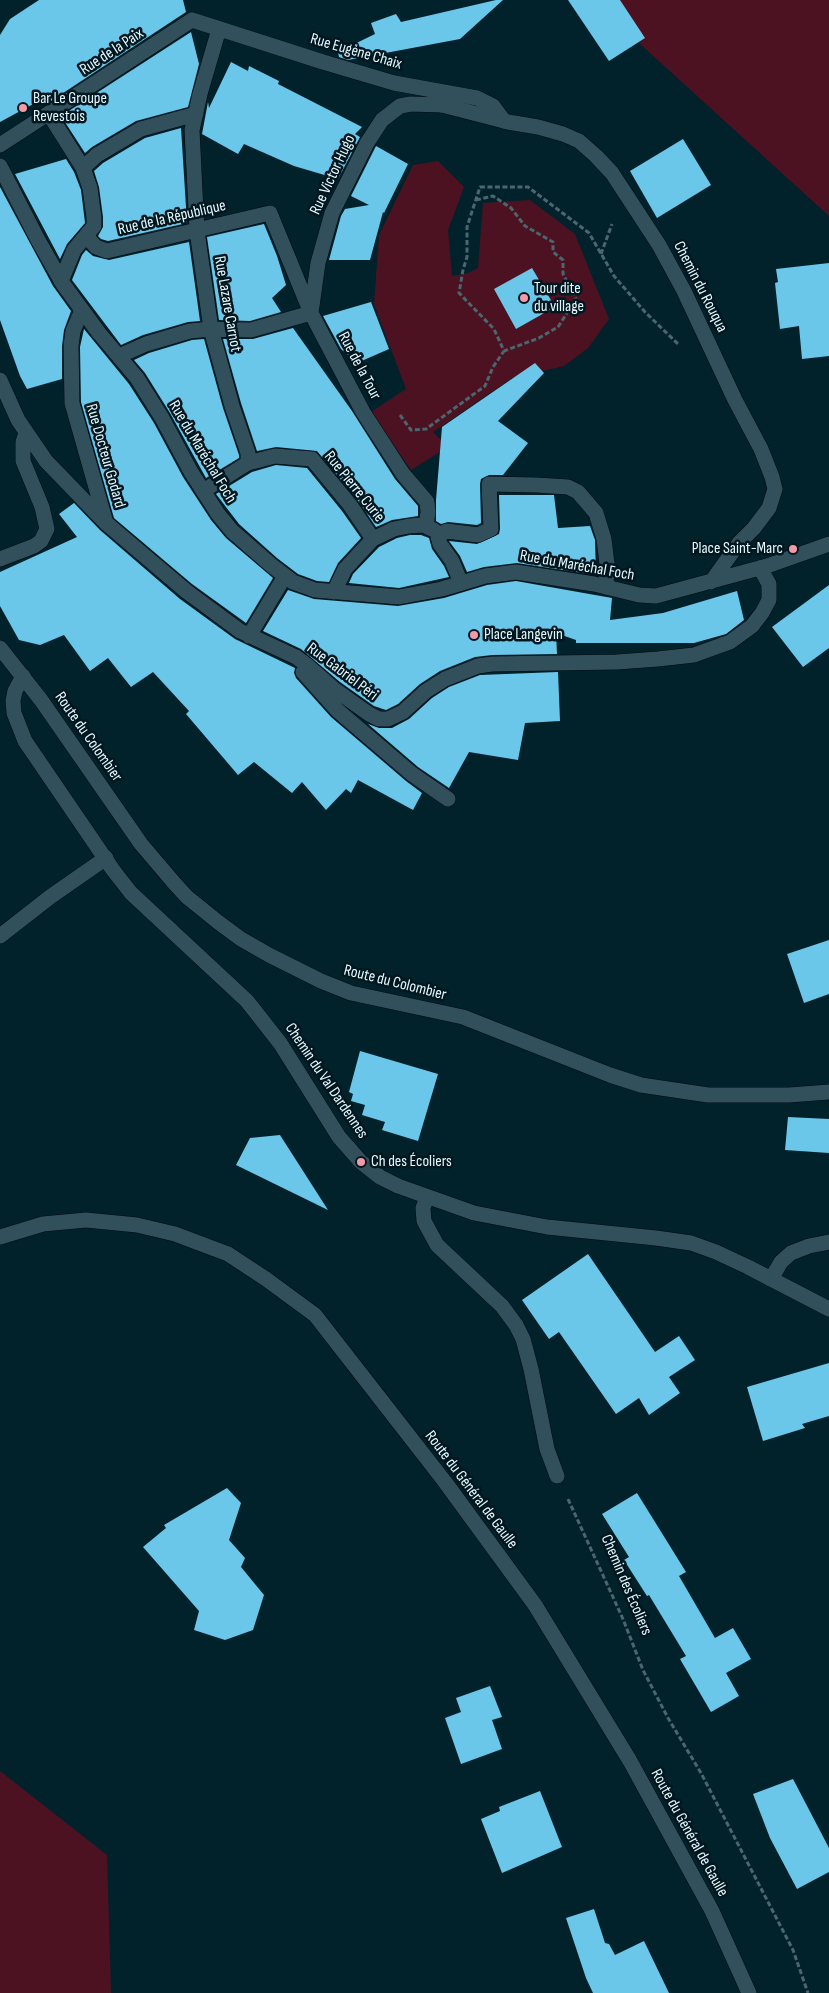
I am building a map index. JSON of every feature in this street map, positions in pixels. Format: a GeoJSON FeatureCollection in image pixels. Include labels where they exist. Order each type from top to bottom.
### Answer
{"type":"FeatureCollection","features":[{"type":"Feature","properties":{"kind":"street","name":"Rue Eugène Chaix"},"geometry":{"type":"LineString","coordinates":[[192,20],[394,83],[477,98],[493,106],[504,121]]}},
{"type":"Feature","properties":{"kind":"street","name":"Rue de la Paix"},"geometry":{"type":"LineString","coordinates":[[0,145],[192,20]]}},
{"type":"Feature","properties":{"kind":"street","name":"Rue Lazare Carnot"},"geometry":{"type":"LineString","coordinates":[[219,29],[200,94],[192,130],[197,231],[211,328],[232,406],[248,453],[248,463]]}},
{"type":"Feature","properties":{"kind":"street","name":"Rue Victor Hugo"},"geometry":{"type":"LineString","coordinates":[[311,313],[318,263],[332,213],[366,142],[382,120],[400,106],[411,104],[442,106]]}},
{"type":"Feature","properties":{"kind":"street","name":"Chemin du Rouqua"},"geometry":{"type":"LineString","coordinates":[[442,106],[563,134],[579,141],[612,173],[659,245],[684,291],[735,400],[761,448],[775,489],[774,498],[763,518],[739,543],[711,582]]}},
{"type":"Feature","properties":{"kind":"street"},"geometry":{"type":"LineString","coordinates":[[48,114],[83,168],[90,188],[94,218],[94,226],[74,250],[61,280]]}},
{"type":"Feature","properties":{"kind":"street"},"geometry":{"type":"LineString","coordinates":[[83,168],[97,155],[141,129],[196,114]]}},
{"type":"Feature","properties":{"kind":"street","name":"Rue du Maréchal Foch"},"geometry":{"type":"LineString","coordinates":[[0,166],[61,280],[82,310],[148,394],[218,514],[232,530],[294,582],[315,590],[399,597],[442,589],[486,576],[516,572],[606,587],[639,595],[656,596],[711,582]]}},
{"type":"Feature","properties":{"kind":"street","name":"Rue de la Tour"},"geometry":{"type":"LineString","coordinates":[[270,213],[311,313],[371,424],[403,474],[427,502],[433,530]]}},
{"type":"Feature","properties":{"kind":"street","name":"Rue de la République"},"geometry":{"type":"LineString","coordinates":[[86,236],[96,247],[107,251],[270,213]]}},
{"type":"Feature","properties":{"kind":"street","name":"Rue Docteur Godard"},"geometry":{"type":"LineString","coordinates":[[82,310],[78,314],[71,346],[72,403],[106,523]]}},
{"type":"Feature","properties":{"kind":"street"},"geometry":{"type":"LineString","coordinates":[[119,356],[169,336],[190,331],[211,328],[251,330],[311,313]]}},
{"type":"Feature","properties":{"kind":"street","name":"Rue Gabriel Péri"},"geometry":{"type":"LineString","coordinates":[[0,380],[9,402],[26,433],[56,473],[106,523],[221,619],[249,636],[296,657],[361,710],[379,719],[388,719],[403,712],[426,692],[445,679],[478,666],[658,659],[694,655],[730,642],[752,626],[762,614],[769,600],[770,584],[760,568]]}},
{"type":"Feature","properties":{"kind":"street"},"geometry":{"type":"LineString","coordinates":[[0,559],[34,546],[41,541],[48,529],[42,507],[23,461],[23,442],[26,433]]}},
{"type":"Feature","properties":{"kind":"street","name":"Rue Pierre Curie"},"geometry":{"type":"LineString","coordinates":[[248,463],[275,456],[312,459],[350,505],[373,539]]}},
{"type":"Feature","properties":{"kind":"street"},"geometry":{"type":"LineString","coordinates":[[203,491],[248,463]]}},
{"type":"Feature","properties":{"kind":"street"},"geometry":{"type":"LineString","coordinates":[[334,592],[345,569],[373,539],[394,530],[410,526],[478,535],[491,528],[489,484],[568,487],[578,492],[596,513],[602,528],[607,564],[606,587]]}},
{"type":"Feature","properties":{"kind":"street"},"geometry":{"type":"LineString","coordinates":[[433,530],[452,562],[461,582]]}},
{"type":"Feature","properties":{"kind":"street"},"geometry":{"type":"LineString","coordinates":[[711,582],[760,568],[829,544]]}},
{"type":"Feature","properties":{"kind":"street"},"geometry":{"type":"LineString","coordinates":[[249,636],[285,576]]}},
{"type":"Feature","properties":{"kind":"street","name":"Route du Colombier"},"geometry":{"type":"LineString","coordinates":[[0,648],[23,676],[141,844],[175,884],[187,897],[218,922],[241,939],[269,955],[350,993],[463,1017],[610,1075],[641,1085],[716,1095],[789,1095],[829,1092]]}},
{"type":"Feature","properties":{"kind":"street"},"geometry":{"type":"LineString","coordinates":[[296,657],[311,682],[337,710],[412,774],[448,799]]}},
{"type":"Feature","properties":{"kind":"street","name":"Chemin du Val Dardennes"},"geometry":{"type":"LineString","coordinates":[[23,676],[15,691],[13,701],[18,725],[25,740],[106,858],[131,893],[247,1002],[280,1043],[339,1137],[361,1162],[380,1176],[427,1197],[474,1213],[548,1227],[691,1243],[716,1252],[829,1310]]}},
{"type":"Feature","properties":{"kind":"street"},"geometry":{"type":"LineString","coordinates":[[0,936],[50,897],[106,858]]}},
{"type":"Feature","properties":{"kind":"street"},"geometry":{"type":"LineString","coordinates":[[427,1197],[424,1208],[424,1221],[437,1245],[502,1306],[516,1325],[531,1369],[547,1449],[557,1476]]}},
{"type":"Feature","properties":{"kind":"street","name":"Route du Général de Gaulle"},"geometry":{"type":"LineString","coordinates":[[0,1237],[42,1224],[86,1220],[137,1225],[166,1232],[228,1254],[315,1315],[445,1482],[535,1605],[630,1761],[712,1911],[749,1993]]}},
{"type":"Feature","properties":{"kind":"street"},"geometry":{"type":"LineString","coordinates":[[771,1279],[781,1262],[791,1253],[809,1246],[829,1242]]}},
{"type":"Feature","properties":{"kind":"path"},"geometry":{"type":"LineString","coordinates":[[504,351],[494,329],[459,293],[467,257],[467,228],[480,187],[528,187],[589,233],[614,276],[645,312],[680,346]]}},
{"type":"Feature","properties":{"kind":"path"},"geometry":{"type":"LineString","coordinates":[[371,424],[394,408],[411,430],[426,429],[485,386],[493,367],[504,351],[539,338],[558,326],[576,298],[563,274],[562,260],[553,252],[553,242],[525,226],[511,208],[493,196],[476,200]]}},
{"type":"Feature","properties":{"kind":"path","name":"Chemin des Écoliers"},"geometry":{"type":"LineString","coordinates":[[557,1476],[624,1620],[642,1670],[701,1773],[794,1950],[808,1993]]}},
{"type":"Feature","properties":{"kind":"shaded area"},"geometry":{"type":"Polygon","coordinates":[[[597,0],[829,0],[829,216],[606,13],[597,0]]]}},
{"type":"Feature","properties":{"kind":"shaded area"},"geometry":{"type":"Polygon","coordinates":[[[438,161],[464,187],[448,230],[452,276],[468,273],[478,268],[483,203],[530,200],[575,234],[609,319],[588,348],[564,366],[512,378],[433,432],[448,447],[411,470],[371,412],[406,389],[374,304],[379,235],[413,165],[438,161]]]}},
{"type":"Feature","properties":{"kind":"shaded area"},"geometry":{"type":"Polygon","coordinates":[[[0,1771],[107,1855],[111,1993],[0,1993],[0,1771]]]}},
{"type":"Feature","properties":{"kind":"building"},"geometry":{"type":"Polygon","coordinates":[[[39,0],[183,0],[186,12],[51,101],[48,96],[0,122],[0,35],[10,19],[39,0]]]}},
{"type":"Feature","properties":{"kind":"building"},"geometry":{"type":"Polygon","coordinates":[[[503,0],[460,39],[348,60],[339,57],[338,52],[375,34],[371,23],[396,14],[401,22],[503,0]]]}},
{"type":"Feature","properties":{"kind":"building"},"geometry":{"type":"Polygon","coordinates":[[[568,0],[620,0],[645,38],[609,61],[568,0]]]}},
{"type":"Feature","properties":{"kind":"building"},"geometry":{"type":"Polygon","coordinates":[[[191,32],[199,64],[188,107],[136,121],[85,153],[61,116],[191,32]]]}},
{"type":"Feature","properties":{"kind":"building"},"geometry":{"type":"Polygon","coordinates":[[[231,62],[248,71],[249,66],[279,81],[278,84],[362,127],[355,134],[360,137],[338,179],[294,166],[244,144],[238,154],[202,134],[208,102],[209,108],[231,62]]]}},
{"type":"Feature","properties":{"kind":"building"},"geometry":{"type":"Polygon","coordinates":[[[181,128],[187,223],[108,241],[101,239],[98,236],[103,227],[103,217],[99,187],[94,171],[103,163],[145,138],[181,128]]]}},
{"type":"Feature","properties":{"kind":"building"},"geometry":{"type":"Polygon","coordinates":[[[683,139],[711,185],[657,218],[630,171],[683,139]]]}},
{"type":"Feature","properties":{"kind":"building"},"geometry":{"type":"Polygon","coordinates":[[[376,146],[408,164],[383,212],[370,260],[329,260],[341,216],[345,209],[369,205],[351,196],[376,146]]]}},
{"type":"Feature","properties":{"kind":"building"},"geometry":{"type":"Polygon","coordinates":[[[66,159],[74,172],[81,190],[85,223],[67,244],[60,259],[15,174],[66,159]]]}},
{"type":"Feature","properties":{"kind":"building"},"geometry":{"type":"Polygon","coordinates":[[[0,187],[53,286],[71,311],[64,330],[62,379],[27,389],[20,376],[0,320],[0,187]]]}},
{"type":"Feature","properties":{"kind":"building"},"geometry":{"type":"Polygon","coordinates":[[[264,224],[286,285],[272,298],[281,312],[250,321],[219,320],[207,237],[264,224]]]}},
{"type":"Feature","properties":{"kind":"building"},"geometry":{"type":"Polygon","coordinates":[[[189,242],[200,321],[188,322],[143,335],[121,345],[72,280],[82,255],[86,250],[93,256],[109,260],[189,242]]]}},
{"type":"Feature","properties":{"kind":"building"},"geometry":{"type":"Polygon","coordinates":[[[829,263],[829,356],[802,359],[799,326],[780,329],[775,283],[778,282],[776,269],[829,263]]]}},
{"type":"Feature","properties":{"kind":"building","name":"Tour dite du village"},"geometry":{"type":"Polygon","coordinates":[[[532,268],[555,307],[516,329],[494,289],[532,268]]]}},
{"type":"Feature","properties":{"kind":"building"},"geometry":{"type":"Polygon","coordinates":[[[371,302],[389,349],[357,363],[341,349],[323,316],[371,302]]]}},
{"type":"Feature","properties":{"kind":"building"},"geometry":{"type":"Polygon","coordinates":[[[293,328],[352,411],[395,479],[418,506],[418,516],[392,520],[376,527],[357,499],[317,451],[276,447],[257,451],[223,339],[253,339],[293,328]]]}},
{"type":"Feature","properties":{"kind":"building"},"geometry":{"type":"Polygon","coordinates":[[[84,329],[129,384],[154,423],[183,477],[211,520],[226,538],[273,578],[246,623],[192,584],[114,518],[81,402],[80,347],[84,329]]]}},
{"type":"Feature","properties":{"kind":"building"},"geometry":{"type":"Polygon","coordinates":[[[204,339],[223,408],[239,455],[239,458],[206,478],[170,413],[145,373],[134,360],[149,353],[192,340],[204,339]]]}},
{"type":"Feature","properties":{"kind":"building"},"geometry":{"type":"Polygon","coordinates":[[[535,363],[544,373],[498,421],[528,443],[503,475],[489,475],[481,479],[481,523],[477,525],[448,522],[441,524],[436,521],[442,427],[535,363]]]}},
{"type":"Feature","properties":{"kind":"building"},"geometry":{"type":"Polygon","coordinates":[[[276,465],[307,468],[361,538],[338,563],[329,582],[317,581],[298,574],[277,558],[239,524],[216,494],[252,472],[276,465]]]}},
{"type":"Feature","properties":{"kind":"building"},"geometry":{"type":"Polygon","coordinates":[[[499,495],[554,495],[558,528],[590,526],[595,540],[596,575],[517,563],[484,567],[467,572],[460,556],[449,541],[477,544],[499,534],[499,495]]]}},
{"type":"Feature","properties":{"kind":"building"},"geometry":{"type":"Polygon","coordinates":[[[74,503],[100,530],[180,599],[235,639],[295,668],[296,678],[331,717],[422,793],[413,810],[358,780],[351,793],[346,789],[326,810],[302,782],[292,793],[254,762],[238,775],[186,714],[189,711],[153,672],[131,687],[108,658],[90,671],[64,635],[40,645],[19,640],[0,606],[0,572],[77,537],[59,514],[74,503]]]}},
{"type":"Feature","properties":{"kind":"building"},"geometry":{"type":"Polygon","coordinates":[[[421,535],[429,538],[432,549],[449,577],[399,588],[349,583],[353,574],[379,547],[397,538],[421,535]]]}},
{"type":"Feature","properties":{"kind":"building"},"geometry":{"type":"Polygon","coordinates":[[[516,581],[612,598],[610,620],[663,613],[737,591],[744,620],[726,634],[694,643],[576,643],[576,640],[556,633],[557,654],[475,657],[440,671],[420,684],[398,704],[386,710],[374,706],[340,682],[301,649],[263,631],[288,590],[314,599],[398,606],[444,598],[487,585],[516,581]]]}},
{"type":"Feature","properties":{"kind":"building"},"geometry":{"type":"Polygon","coordinates":[[[829,585],[829,648],[803,667],[772,627],[829,585]]]}},
{"type":"Feature","properties":{"kind":"building"},"geometry":{"type":"Polygon","coordinates":[[[558,672],[560,721],[525,723],[518,760],[469,752],[449,788],[418,767],[368,724],[379,728],[392,728],[409,719],[432,698],[449,687],[480,675],[558,672]]]}},
{"type":"Feature","properties":{"kind":"building"},"geometry":{"type":"Polygon","coordinates":[[[829,940],[829,994],[804,1003],[787,954],[829,940]]]}},
{"type":"Feature","properties":{"kind":"building"},"geometry":{"type":"Polygon","coordinates":[[[360,1051],[438,1074],[418,1141],[382,1130],[385,1122],[362,1115],[365,1105],[351,1101],[353,1094],[349,1092],[360,1051]]]}},
{"type":"Feature","properties":{"kind":"building"},"geometry":{"type":"Polygon","coordinates":[[[788,1117],[829,1119],[829,1153],[785,1150],[788,1117]]]}},
{"type":"Feature","properties":{"kind":"building"},"geometry":{"type":"Polygon","coordinates":[[[280,1135],[328,1210],[236,1165],[250,1138],[280,1135]]]}},
{"type":"Feature","properties":{"kind":"building"},"geometry":{"type":"Polygon","coordinates":[[[588,1254],[655,1352],[679,1336],[695,1360],[669,1377],[680,1393],[649,1415],[639,1398],[616,1414],[559,1332],[549,1339],[522,1300],[588,1254]]]}},
{"type":"Feature","properties":{"kind":"building"},"geometry":{"type":"Polygon","coordinates":[[[829,1363],[829,1416],[802,1424],[805,1428],[763,1441],[747,1387],[829,1363]]]}},
{"type":"Feature","properties":{"kind":"building"},"geometry":{"type":"Polygon","coordinates":[[[227,1488],[241,1503],[229,1540],[245,1558],[241,1567],[264,1595],[253,1630],[225,1640],[194,1630],[199,1611],[143,1547],[166,1528],[164,1525],[227,1488]]]}},
{"type":"Feature","properties":{"kind":"building"},"geometry":{"type":"Polygon","coordinates":[[[637,1493],[686,1572],[679,1576],[715,1638],[733,1628],[751,1659],[726,1673],[739,1696],[711,1712],[680,1659],[686,1656],[649,1595],[647,1596],[624,1560],[629,1557],[602,1514],[637,1493]]]}},
{"type":"Feature","properties":{"kind":"building"},"geometry":{"type":"Polygon","coordinates":[[[490,1686],[502,1717],[492,1720],[502,1749],[461,1764],[445,1718],[461,1712],[456,1698],[490,1686]]]}},
{"type":"Feature","properties":{"kind":"building"},"geometry":{"type":"Polygon","coordinates":[[[793,1779],[829,1848],[829,1872],[797,1889],[770,1838],[753,1794],[793,1779]]]}},
{"type":"Feature","properties":{"kind":"building"},"geometry":{"type":"Polygon","coordinates":[[[540,1791],[562,1847],[502,1873],[481,1819],[500,1811],[499,1807],[540,1791]]]}},
{"type":"Feature","properties":{"kind":"building"},"geometry":{"type":"Polygon","coordinates":[[[594,1909],[605,1943],[609,1944],[615,1955],[644,1941],[669,1993],[593,1993],[586,1978],[566,1918],[594,1909]]]}},
{"type":"Feature","properties":{"kind":"place","name":"Bar Le Groupe Revestois"},"geometry":{"type":"Point","coordinates":[23,108]}},
{"type":"Feature","properties":{"kind":"place","name":"Tour dite du village"},"geometry":{"type":"Point","coordinates":[524,298]}},
{"type":"Feature","properties":{"kind":"place","name":"Place Saint-Marc"},"geometry":{"type":"Point","coordinates":[793,549]}},
{"type":"Feature","properties":{"kind":"place","name":"Place Langevin"},"geometry":{"type":"Point","coordinates":[474,635]}},
{"type":"Feature","properties":{"kind":"place","name":"Ch des Écoliers"},"geometry":{"type":"Point","coordinates":[361,1162]}}]}
